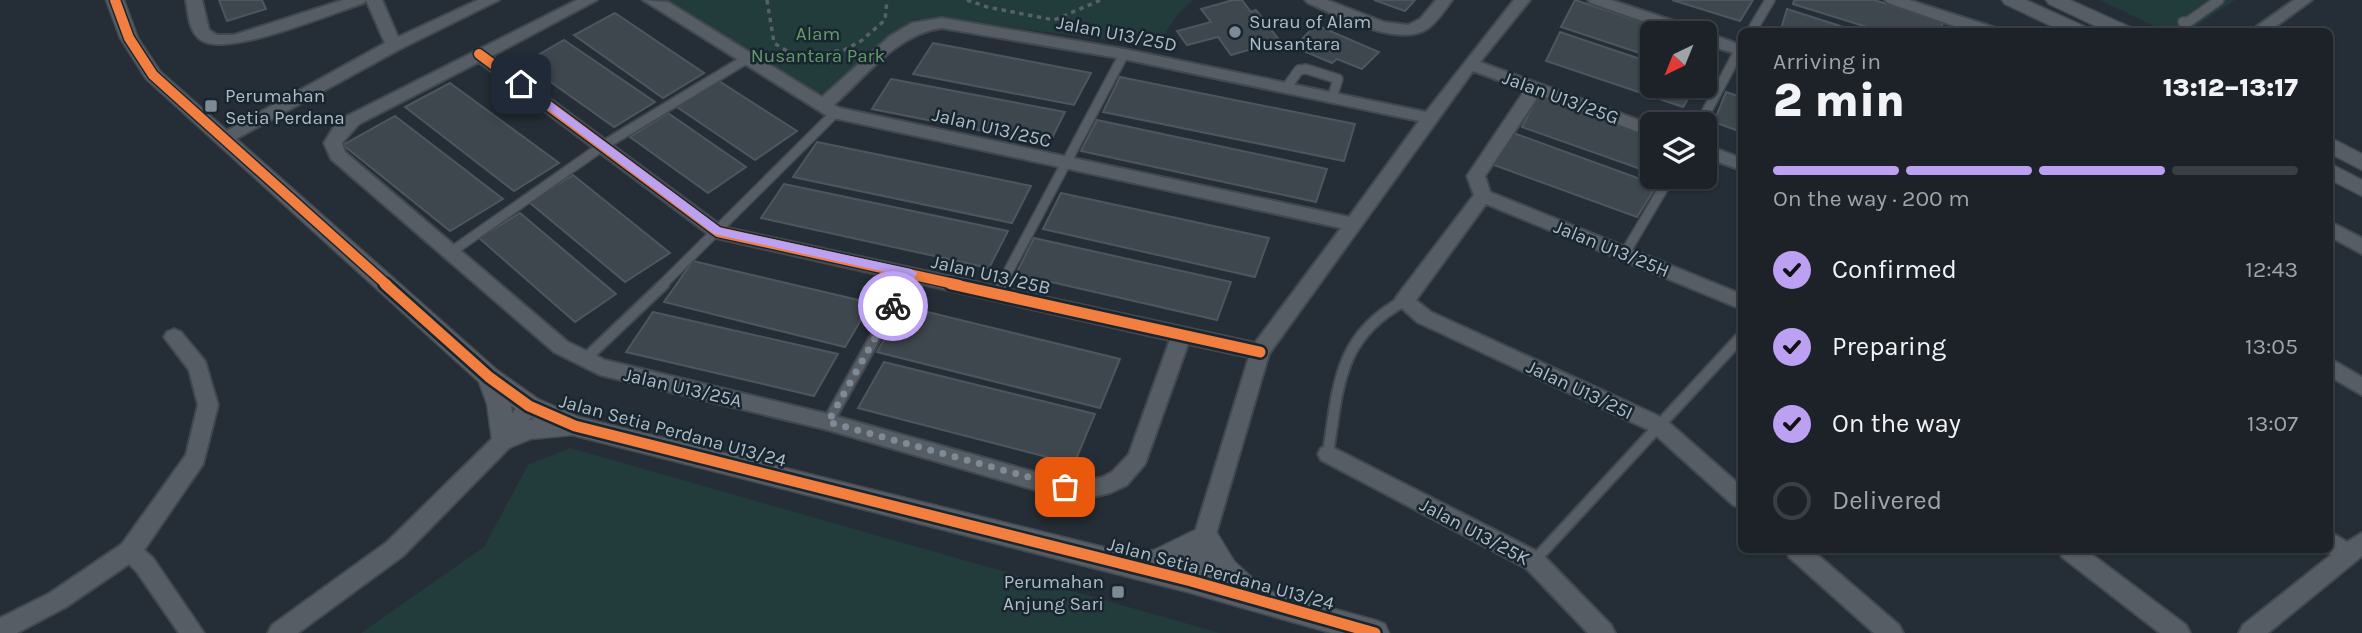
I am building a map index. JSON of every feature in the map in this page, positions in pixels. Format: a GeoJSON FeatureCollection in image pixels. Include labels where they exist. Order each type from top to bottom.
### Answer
{"type":"FeatureCollection","features":[{"type":"Feature","properties":{"kind":"street","name":"Jalan Setia Perdana U13/24"},"geometry":{"type":"LineString","coordinates":[[115,0],[130,38],[153,75],[489,377],[528,406],[575,426],[1130,566],[1375,633]]}},
{"type":"Feature","properties":{"kind":"street"},"geometry":{"type":"LineString","coordinates":[[194,0],[199,30],[211,40],[222,42],[359,0]]}},
{"type":"Feature","properties":{"kind":"street"},"geometry":{"type":"LineString","coordinates":[[374,0],[394,45]]}},
{"type":"Feature","properties":{"kind":"street"},"geometry":{"type":"LineString","coordinates":[[225,139],[394,45],[491,0]]}},
{"type":"Feature","properties":{"kind":"street"},"geometry":{"type":"LineString","coordinates":[[479,54],[589,0]]}},
{"type":"Feature","properties":{"kind":"street","name":"Jalan U13/25C"},"geometry":{"type":"LineString","coordinates":[[651,0],[829,110],[1068,165],[1352,224]]}},
{"type":"Feature","properties":{"kind":"street"},"geometry":{"type":"LineString","coordinates":[[1312,0],[1394,30],[1410,31],[1422,27],[1444,0]]}},
{"type":"Feature","properties":{"kind":"street"},"geometry":{"type":"LineString","coordinates":[[1191,582],[1260,352],[1470,64],[1522,0]]}},
{"type":"Feature","properties":{"kind":"street"},"geometry":{"type":"LineString","coordinates":[[1596,0],[1657,21]]}},
{"type":"Feature","properties":{"kind":"street"},"geometry":{"type":"LineString","coordinates":[[1893,0],[1978,28]]}},
{"type":"Feature","properties":{"kind":"street"},"geometry":{"type":"LineString","coordinates":[[2011,0],[2072,28]]}},
{"type":"Feature","properties":{"kind":"street"},"geometry":{"type":"LineString","coordinates":[[2055,0],[2116,28]]}},
{"type":"Feature","properties":{"kind":"street"},"geometry":{"type":"LineString","coordinates":[[2264,28],[2304,0]]}},
{"type":"Feature","properties":{"kind":"street","name":"Jalan U13/25D"},"geometry":{"type":"LineString","coordinates":[[829,110],[896,40],[918,26],[942,23],[1124,54],[1430,118]]}},
{"type":"Feature","properties":{"kind":"street"},"geometry":{"type":"LineString","coordinates":[[1717,42],[1738,48]]}},
{"type":"Feature","properties":{"kind":"street","name":"Jalan U13/25B"},"geometry":{"type":"LineString","coordinates":[[479,54],[718,232],[1260,352]]}},
{"type":"Feature","properties":{"kind":"street","name":"Jalan U13/25A"},"geometry":{"type":"LineString","coordinates":[[479,54],[353,120],[340,132],[334,143],[337,155],[561,347],[600,367],[828,422],[1049,485],[1081,490],[1112,485],[1128,473],[1138,458],[1181,336]]}},
{"type":"Feature","properties":{"kind":"street","name":"Jalan U13/25G"},"geometry":{"type":"LineString","coordinates":[[1470,64],[1640,127]]}},
{"type":"Feature","properties":{"kind":"street"},"geometry":{"type":"LineString","coordinates":[[1404,301],[1483,196],[1476,176],[1535,88]]}},
{"type":"Feature","properties":{"kind":"street"},"geometry":{"type":"LineString","coordinates":[[2333,146],[2362,163]]}},
{"type":"Feature","properties":{"kind":"street"},"geometry":{"type":"LineString","coordinates":[[1717,155],[1738,163]]}},
{"type":"Feature","properties":{"kind":"street"},"geometry":{"type":"LineString","coordinates":[[2333,172],[2362,189]]}},
{"type":"Feature","properties":{"kind":"street","name":"Jalan U13/25H"},"geometry":{"type":"LineString","coordinates":[[1483,196],[1738,301]]}},
{"type":"Feature","properties":{"kind":"street"},"geometry":{"type":"LineString","coordinates":[[2333,229],[2362,247]]}},
{"type":"Feature","properties":{"kind":"street","name":"Jalan U13/25I"},"geometry":{"type":"LineString","coordinates":[[1404,301],[1424,317],[1658,425],[1738,496]]}},
{"type":"Feature","properties":{"kind":"street"},"geometry":{"type":"LineString","coordinates":[[0,630],[58,600],[130,551],[196,458],[208,405],[198,366],[174,337]]}},
{"type":"Feature","properties":{"kind":"street"},"geometry":{"type":"LineString","coordinates":[[2333,369],[2362,387]]}},
{"type":"Feature","properties":{"kind":"street"},"geometry":{"type":"LineString","coordinates":[[489,377],[499,404],[504,440]]}},
{"type":"Feature","properties":{"kind":"street"},"geometry":{"type":"LineString","coordinates":[[280,633],[395,549],[504,440],[528,406]]}},
{"type":"Feature","properties":{"kind":"street"},"geometry":{"type":"LineString","coordinates":[[504,440],[528,429],[575,426]]}},
{"type":"Feature","properties":{"kind":"street","name":"Jalan U13/25K"},"geometry":{"type":"LineString","coordinates":[[1328,454],[1534,561],[1603,633]]}},
{"type":"Feature","properties":{"kind":"street"},"geometry":{"type":"LineString","coordinates":[[1130,566],[1158,561],[1205,536]]}},
{"type":"Feature","properties":{"kind":"street"},"geometry":{"type":"LineString","coordinates":[[1205,536],[1220,566],[1236,583],[1265,602]]}},
{"type":"Feature","properties":{"kind":"street"},"geometry":{"type":"LineString","coordinates":[[2333,542],[2355,549]]}},
{"type":"Feature","properties":{"kind":"street"},"geometry":{"type":"LineString","coordinates":[[2251,633],[2355,549]]}},
{"type":"Feature","properties":{"kind":"street"},"geometry":{"type":"LineString","coordinates":[[130,551],[145,565],[192,633]]}},
{"type":"Feature","properties":{"kind":"street"},"geometry":{"type":"LineString","coordinates":[[1800,553],[1891,633]]}},
{"type":"Feature","properties":{"kind":"street"},"geometry":{"type":"LineString","coordinates":[[2074,553],[2178,633]]}},
{"type":"Feature","properties":{"kind":"lane"},"geometry":{"type":"LineString","coordinates":[[1753,28],[1770,0]]}},
{"type":"Feature","properties":{"kind":"lane"},"geometry":{"type":"LineString","coordinates":[[2183,23],[2219,0]]}},
{"type":"Feature","properties":{"kind":"lane"},"geometry":{"type":"LineString","coordinates":[[997,293],[1068,165],[1124,54]]}},
{"type":"Feature","properties":{"kind":"lane"},"geometry":{"type":"LineString","coordinates":[[1707,112],[1738,54]]}},
{"type":"Feature","properties":{"kind":"lane"},"geometry":{"type":"LineString","coordinates":[[451,252],[604,145],[748,58]]}},
{"type":"Feature","properties":{"kind":"lane"},"geometry":{"type":"LineString","coordinates":[[1286,88],[1299,70],[1306,69],[1338,79],[1332,98]]}},
{"type":"Feature","properties":{"kind":"lane"},"geometry":{"type":"LineString","coordinates":[[584,360],[718,232],[829,110]]}},
{"type":"Feature","properties":{"kind":"lane"},"geometry":{"type":"LineString","coordinates":[[1625,253],[1663,189]]}},
{"type":"Feature","properties":{"kind":"lane"},"geometry":{"type":"LineString","coordinates":[[828,422],[911,273]]}},
{"type":"Feature","properties":{"kind":"lane"},"geometry":{"type":"LineString","coordinates":[[1328,454],[1339,389],[1358,338],[1381,314],[1404,301]]}},
{"type":"Feature","properties":{"kind":"lane"},"geometry":{"type":"LineString","coordinates":[[1534,561],[1738,340]]}},
{"type":"Feature","properties":{"kind":"path"},"geometry":{"type":"LineString","coordinates":[[767,0],[774,43],[795,56],[844,50],[861,41],[885,20],[887,0]]}},
{"type":"Feature","properties":{"kind":"path"},"geometry":{"type":"LineString","coordinates":[[967,0],[986,7],[1055,20],[1101,0]]}},
{"type":"Feature","properties":{"kind":"green space","name":"Alam Nusantara Park"},"geometry":{"type":"Polygon","coordinates":[[[664,0],[1193,0],[1178,14],[1156,46],[974,23],[914,19],[894,33],[842,90],[813,94],[777,68],[664,0]]]}},
{"type":"Feature","properties":{"kind":"green space"},"geometry":{"type":"Polygon","coordinates":[[[2100,0],[2235,0],[2193,28],[2158,28],[2100,0]]]}},
{"type":"Feature","properties":{"kind":"green space"},"geometry":{"type":"Polygon","coordinates":[[[570,448],[1220,633],[361,633],[484,547],[528,465],[570,448]]]}},
{"type":"Feature","properties":{"kind":"building"},"geometry":{"type":"Polygon","coordinates":[[[219,0],[262,0],[266,9],[227,21],[219,0]]]}},
{"type":"Feature","properties":{"kind":"building"},"geometry":{"type":"Polygon","coordinates":[[[1242,0],[1251,12],[1256,10],[1280,41],[1231,55],[1218,37],[1187,45],[1177,31],[1211,22],[1201,9],[1242,0]]]}},
{"type":"Feature","properties":{"kind":"building"},"geometry":{"type":"Polygon","coordinates":[[[1374,0],[1415,0],[1405,11],[1374,0]]]}},
{"type":"Feature","properties":{"kind":"building"},"geometry":{"type":"Polygon","coordinates":[[[1575,0],[1640,21],[1640,53],[1561,27],[1575,0]]]}},
{"type":"Feature","properties":{"kind":"building"},"geometry":{"type":"Polygon","coordinates":[[[1672,0],[1753,0],[1740,21],[1672,0]]]}},
{"type":"Feature","properties":{"kind":"building"},"geometry":{"type":"Polygon","coordinates":[[[1794,0],[1874,0],[1944,21],[1941,28],[1870,28],[1793,4],[1794,0]]]}},
{"type":"Feature","properties":{"kind":"building"},"geometry":{"type":"Polygon","coordinates":[[[1787,9],[1846,28],[1781,28],[1787,9]]]}},
{"type":"Feature","properties":{"kind":"building"},"geometry":{"type":"Polygon","coordinates":[[[615,13],[704,73],[663,98],[574,35],[615,13]]]}},
{"type":"Feature","properties":{"kind":"building"},"geometry":{"type":"Polygon","coordinates":[[[1316,25],[1379,52],[1362,69],[1337,59],[1332,63],[1294,47],[1316,25]]]}},
{"type":"Feature","properties":{"kind":"building"},"geometry":{"type":"Polygon","coordinates":[[[1560,32],[1640,59],[1640,93],[1546,61],[1560,32]]]}},
{"type":"Feature","properties":{"kind":"building"},"geometry":{"type":"Polygon","coordinates":[[[564,40],[655,102],[614,127],[524,63],[564,40]]]}},
{"type":"Feature","properties":{"kind":"building"},"geometry":{"type":"Polygon","coordinates":[[[933,43],[1091,73],[1074,105],[913,74],[933,43]]]}},
{"type":"Feature","properties":{"kind":"building"},"geometry":{"type":"Polygon","coordinates":[[[1120,77],[1355,124],[1344,161],[1103,112],[1120,77]]]}},
{"type":"Feature","properties":{"kind":"building"},"geometry":{"type":"Polygon","coordinates":[[[891,79],[1065,112],[1049,144],[872,109],[891,79]]]}},
{"type":"Feature","properties":{"kind":"building"},"geometry":{"type":"Polygon","coordinates":[[[719,81],[797,131],[755,160],[677,107],[719,81]]]}},
{"type":"Feature","properties":{"kind":"building"},"geometry":{"type":"Polygon","coordinates":[[[450,83],[559,163],[514,191],[405,107],[450,83]]]}},
{"type":"Feature","properties":{"kind":"building"},"geometry":{"type":"Polygon","coordinates":[[[1726,92],[1738,96],[1738,131],[1717,123],[1717,114],[1726,92]]]}},
{"type":"Feature","properties":{"kind":"building"},"geometry":{"type":"Polygon","coordinates":[[[1538,96],[1640,132],[1640,169],[1522,127],[1538,96]]]}},
{"type":"Feature","properties":{"kind":"building"},"geometry":{"type":"Polygon","coordinates":[[[1656,98],[1689,98],[1683,107],[1656,98]]]}},
{"type":"Feature","properties":{"kind":"building"},"geometry":{"type":"Polygon","coordinates":[[[668,113],[746,167],[708,193],[630,137],[668,113]]]}},
{"type":"Feature","properties":{"kind":"building"},"geometry":{"type":"Polygon","coordinates":[[[395,116],[503,199],[450,231],[343,145],[395,116]]]}},
{"type":"Feature","properties":{"kind":"building"},"geometry":{"type":"Polygon","coordinates":[[[1097,120],[1327,169],[1316,202],[1081,151],[1097,120]]]}},
{"type":"Feature","properties":{"kind":"building"},"geometry":{"type":"Polygon","coordinates":[[[1508,131],[1640,179],[1640,189],[1654,189],[1637,217],[1491,164],[1508,131]]]}},
{"type":"Feature","properties":{"kind":"building"},"geometry":{"type":"Polygon","coordinates":[[[817,142],[1031,186],[1012,223],[793,177],[817,142]]]}},
{"type":"Feature","properties":{"kind":"building"},"geometry":{"type":"Polygon","coordinates":[[[573,175],[670,253],[625,282],[529,202],[573,175]]]}},
{"type":"Feature","properties":{"kind":"building"},"geometry":{"type":"Polygon","coordinates":[[[784,184],[1008,231],[989,268],[761,218],[784,184]]]}},
{"type":"Feature","properties":{"kind":"building"},"geometry":{"type":"Polygon","coordinates":[[[1061,193],[1269,238],[1255,277],[1043,229],[1061,193]]]}},
{"type":"Feature","properties":{"kind":"building"},"geometry":{"type":"Polygon","coordinates":[[[520,213],[616,294],[575,322],[479,238],[520,213]]]}},
{"type":"Feature","properties":{"kind":"building"},"geometry":{"type":"Polygon","coordinates":[[[1034,238],[1231,282],[1217,320],[1016,274],[1034,238]]]}},
{"type":"Feature","properties":{"kind":"building"},"geometry":{"type":"Polygon","coordinates":[[[693,261],[871,303],[845,347],[664,302],[693,261]]]}},
{"type":"Feature","properties":{"kind":"building"},"geometry":{"type":"Polygon","coordinates":[[[903,306],[1120,359],[1100,408],[877,352],[903,306]]]}},
{"type":"Feature","properties":{"kind":"building"},"geometry":{"type":"Polygon","coordinates":[[[653,312],[838,354],[814,396],[626,352],[653,312]]]}},
{"type":"Feature","properties":{"kind":"building"},"geometry":{"type":"Polygon","coordinates":[[[884,362],[1095,414],[1074,464],[858,408],[884,362]]]}},
{"type":"Feature","properties":{"kind":"cycle path"},"geometry":{"type":"LineString","coordinates":[[115,0],[129,38],[153,75],[489,377],[529,406],[575,426],[1191,581],[1375,633]]}},
{"type":"Feature","properties":{"kind":"cycle path"},"geometry":{"type":"LineString","coordinates":[[479,54],[718,232],[1260,352]]}},
{"type":"Feature","properties":{"kind":"way so far"},"geometry":{"type":"LineString","coordinates":[[893,306],[828,422],[1049,485],[1065,487]]}},
{"type":"Feature","properties":{"kind":"place","name":"Surau of Alam Nusantara"},"geometry":{"type":"Point","coordinates":[1235,32]}},
{"type":"Feature","properties":{"kind":"place","name":"Perumahan Setia Perdana"},"geometry":{"type":"Point","coordinates":[211,106]}},
{"type":"Feature","properties":{"kind":"place","name":"Perumahan Anjung Sari"},"geometry":{"type":"Point","coordinates":[1118,592]}},
{"type":"Feature","properties":{"kind":"route"},"geometry":{"type":"LineString","coordinates":[[521,84],[718,232],[911,273],[893,306]]}}]}
